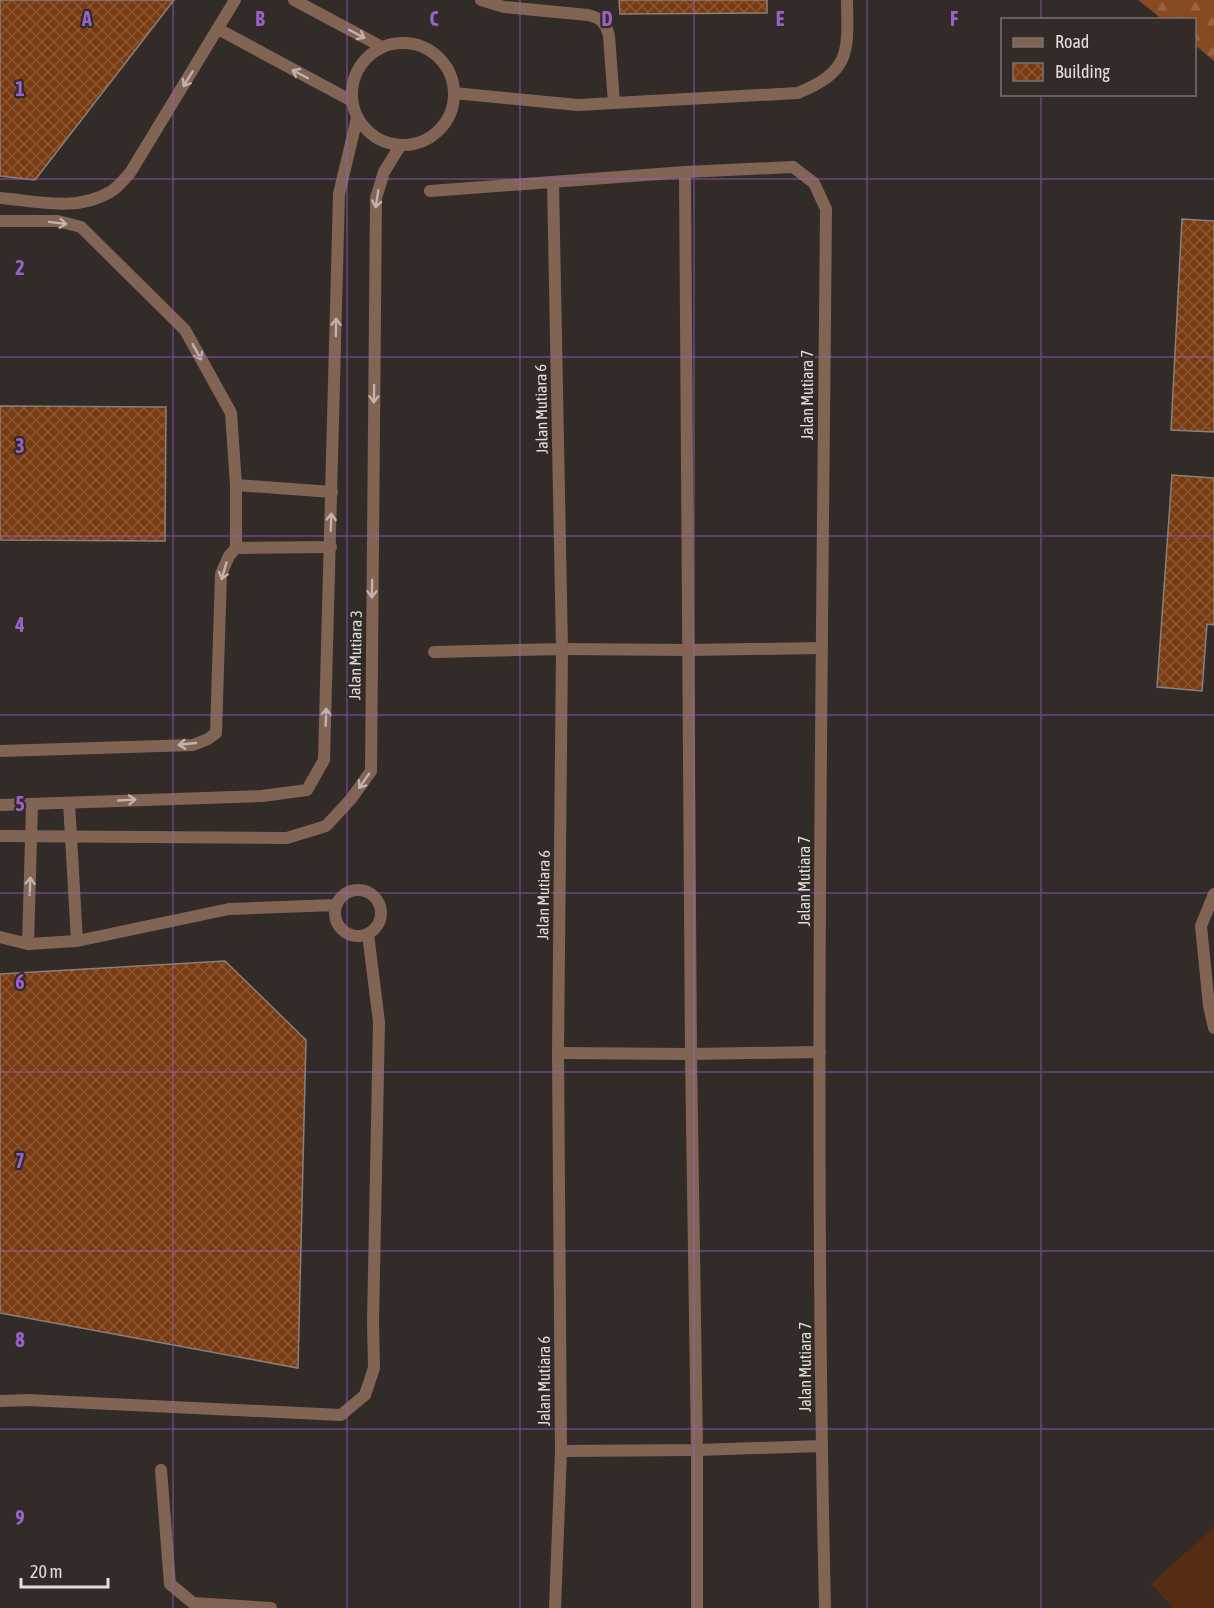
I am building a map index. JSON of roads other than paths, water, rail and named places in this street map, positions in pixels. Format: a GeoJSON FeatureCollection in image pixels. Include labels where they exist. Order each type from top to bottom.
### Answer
{"type":"FeatureCollection","features":[{"type":"Feature","properties":{"kind":"street"},"geometry":{"type":"LineString","coordinates":[[0,198],[62,204],[88,202],[111,192],[130,173],[235,0]]}},
{"type":"Feature","properties":{"kind":"street"},"geometry":{"type":"LineString","coordinates":[[294,0],[382,47]]}},
{"type":"Feature","properties":{"kind":"street"},"geometry":{"type":"LineString","coordinates":[[481,0],[504,7],[588,15],[603,21],[609,36],[614,104]]}},
{"type":"Feature","properties":{"kind":"street"},"geometry":{"type":"LineString","coordinates":[[454,93],[578,105],[798,93],[818,85],[832,75],[843,60],[848,38],[847,0]]}},
{"type":"Feature","properties":{"kind":"street"},"geometry":{"type":"LineString","coordinates":[[218,29],[352,101]]}},
{"type":"Feature","properties":{"kind":"street"},"geometry":{"type":"LineString","coordinates":[[398,43],[415,44],[430,51],[443,62],[451,77],[454,93],[451,110],[444,125],[432,136],[417,144],[400,146],[382,142],[368,132],[357,118],[352,101],[352,84],[358,69],[369,56],[382,47],[398,43]]}},
{"type":"Feature","properties":{"kind":"street","name":"Jalan Mutiara 3"},"geometry":{"type":"LineString","coordinates":[[0,805],[262,795],[307,790],[324,760],[339,194],[357,118]]}},
{"type":"Feature","properties":{"kind":"street","name":"Jalan Mutiara 3"},"geometry":{"type":"LineString","coordinates":[[0,836],[287,838],[326,826],[351,799],[371,771],[376,198],[384,172],[400,146]]}},
{"type":"Feature","properties":{"kind":"street","name":"Jalan Mutiara 7"},"geometry":{"type":"LineString","coordinates":[[684,172],[793,167],[814,183],[826,209],[820,1052],[825,1608]]}},
{"type":"Feature","properties":{"kind":"street"},"geometry":{"type":"LineString","coordinates":[[430,190],[684,172],[697,1608]]}},
{"type":"Feature","properties":{"kind":"street","name":"Jalan Mutiara 6"},"geometry":{"type":"LineString","coordinates":[[553,182],[562,649],[558,1053],[561,1451],[555,1608]]}},
{"type":"Feature","properties":{"kind":"street"},"geometry":{"type":"LineString","coordinates":[[0,221],[58,221],[81,227],[185,330],[231,413],[236,484],[236,548]]}},
{"type":"Feature","properties":{"kind":"street"},"geometry":{"type":"LineString","coordinates":[[236,484],[332,492]]}},
{"type":"Feature","properties":{"kind":"street"},"geometry":{"type":"LineString","coordinates":[[0,751],[193,745],[208,739],[216,733],[221,574],[228,556],[236,548],[330,547]]}},
{"type":"Feature","properties":{"kind":"street"},"geometry":{"type":"LineString","coordinates":[[434,652],[822,648]]}},
{"type":"Feature","properties":{"kind":"street"},"geometry":{"type":"LineString","coordinates":[[69,803],[77,941]]}},
{"type":"Feature","properties":{"kind":"street"},"geometry":{"type":"LineString","coordinates":[[28,944],[32,805]]}},
{"type":"Feature","properties":{"kind":"street"},"geometry":{"type":"LineString","coordinates":[[357,890],[367,892],[375,898],[380,907],[380,918],[376,927],[368,934],[358,937],[340,928],[335,919],[336,905],[347,892],[357,890]]}},
{"type":"Feature","properties":{"kind":"street"},"geometry":{"type":"LineString","coordinates":[[1214,894],[1201,926],[1209,1006],[1214,1028]]}},
{"type":"Feature","properties":{"kind":"street"},"geometry":{"type":"LineString","coordinates":[[0,937],[28,944],[77,941],[229,909],[336,905]]}},
{"type":"Feature","properties":{"kind":"street"},"geometry":{"type":"LineString","coordinates":[[0,1401],[28,1400],[341,1415],[365,1395],[374,1368],[379,1022],[368,934]]}},
{"type":"Feature","properties":{"kind":"street"},"geometry":{"type":"LineString","coordinates":[[558,1053],[820,1052]]}},
{"type":"Feature","properties":{"kind":"street"},"geometry":{"type":"LineString","coordinates":[[561,1451],[822,1446]]}},
{"type":"Feature","properties":{"kind":"street"},"geometry":{"type":"LineString","coordinates":[[160,1470],[170,1584],[193,1603],[271,1608]]}}]}
